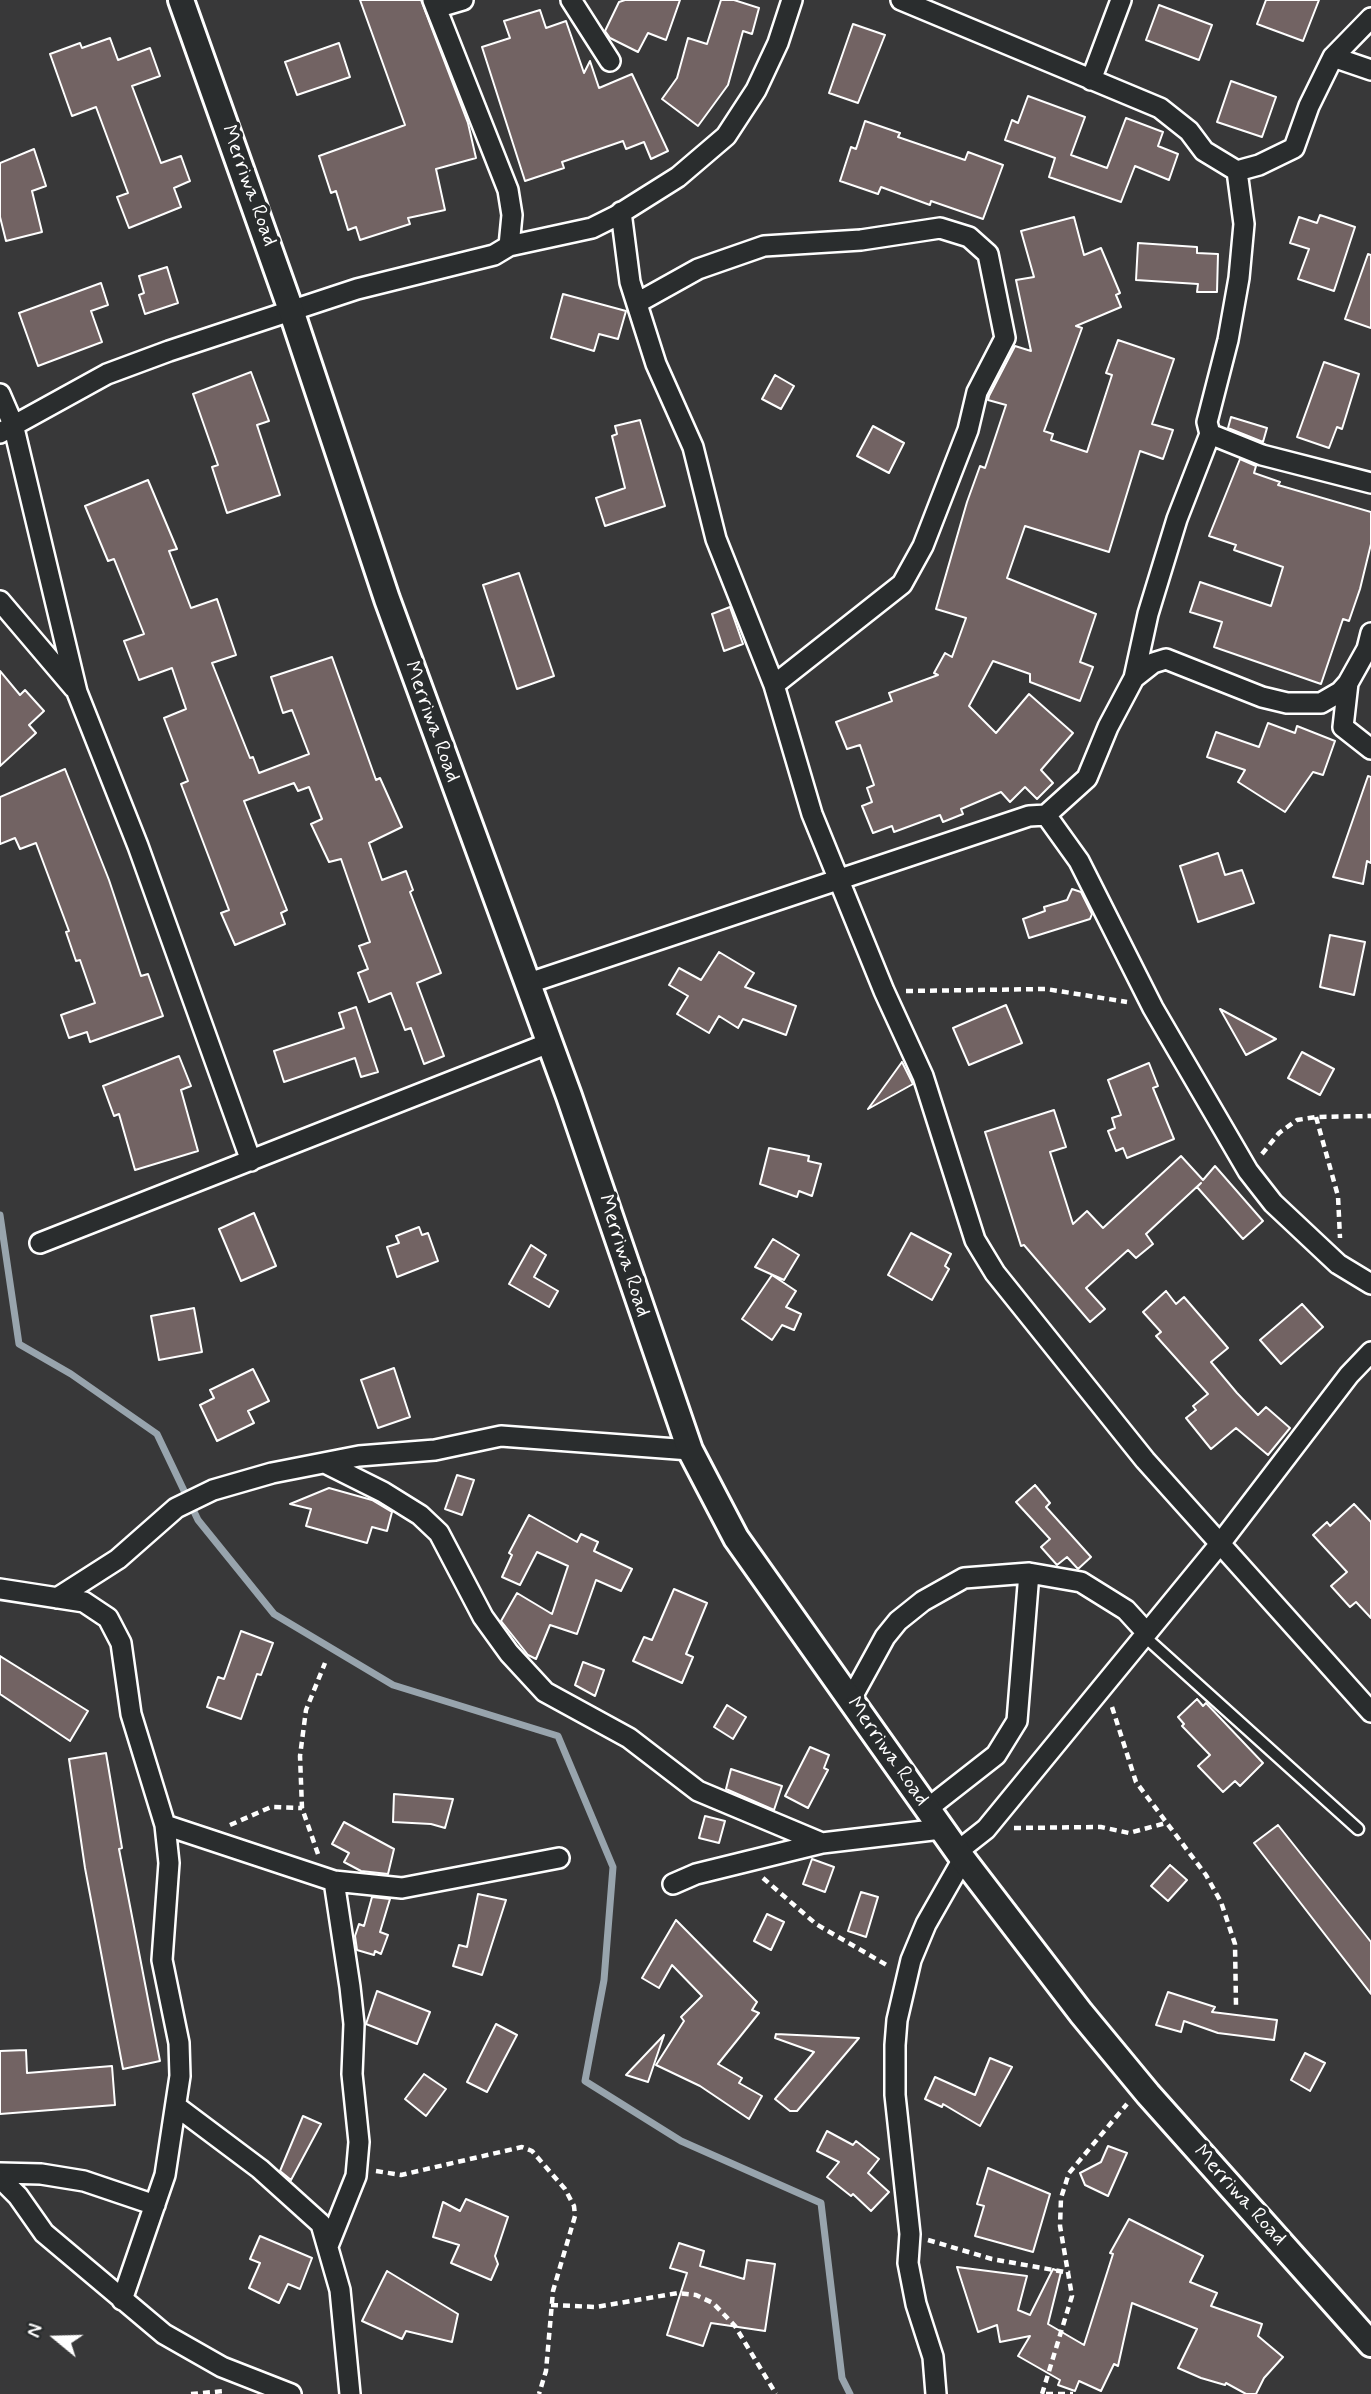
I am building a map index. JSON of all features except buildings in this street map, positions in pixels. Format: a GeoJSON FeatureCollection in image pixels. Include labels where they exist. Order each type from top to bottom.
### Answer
{"type":"FeatureCollection","features":[{"type":"Feature","properties":{"kind":"street","name":"Merriwa Road"},"geometry":{"type":"LineString","coordinates":[[181,0],[291,310],[387,599],[549,1043],[690,1450],[736,1538],[960,1855],[1081,2013],[1142,2086],[1371,2344]]}},
{"type":"Feature","properties":{"kind":"street"},"geometry":{"type":"LineString","coordinates":[[463,0],[435,4],[508,190],[512,215],[509,246]]}},
{"type":"Feature","properties":{"kind":"street"},"geometry":{"type":"LineString","coordinates":[[571,0],[610,61]]}},
{"type":"Feature","properties":{"kind":"street"},"geometry":{"type":"LineString","coordinates":[[6,429],[107,374],[291,310],[357,289],[494,256],[509,246],[592,228],[678,177],[726,136],[756,90],[778,43],[792,0]]}},
{"type":"Feature","properties":{"kind":"street"},"geometry":{"type":"LineString","coordinates":[[901,0],[1160,108],[1189,131],[1204,151],[1237,171],[1268,162],[1294,148],[1309,106],[1333,57],[1371,18]]}},
{"type":"Feature","properties":{"kind":"street"},"geometry":{"type":"LineString","coordinates":[[1091,80],[1121,0]]}},
{"type":"Feature","properties":{"kind":"street"},"geometry":{"type":"LineString","coordinates":[[1333,57],[1371,70]]}},
{"type":"Feature","properties":{"kind":"street"},"geometry":{"type":"LineString","coordinates":[[526,984],[1029,816],[1046,815],[1087,778],[1108,727],[1134,678],[1148,614],[1177,519],[1210,434],[1207,422],[1228,340],[1239,278],[1244,224],[1237,171]]}},
{"type":"Feature","properties":{"kind":"street"},"geometry":{"type":"LineString","coordinates":[[621,212],[630,282],[656,364],[693,447],[716,539],[774,685],[811,814],[884,991],[923,1076],[975,1240],[995,1273],[1145,1460],[1371,1712]]}},
{"type":"Feature","properties":{"kind":"street"},"geometry":{"type":"LineString","coordinates":[[637,303],[698,268],[764,246],[861,240],[940,228],[969,237],[988,254],[1005,338],[977,392],[968,430],[923,547],[902,584],[774,685]]}},
{"type":"Feature","properties":{"kind":"street"},"geometry":{"type":"LineString","coordinates":[[0,394],[6,429],[77,691],[138,846],[251,1161]]}},
{"type":"Feature","properties":{"kind":"street"},"geometry":{"type":"LineString","coordinates":[[1210,434],[1262,454],[1371,483]]}},
{"type":"Feature","properties":{"kind":"street"},"geometry":{"type":"LineString","coordinates":[[0,601],[77,691]]}},
{"type":"Feature","properties":{"kind":"street"},"geometry":{"type":"LineString","coordinates":[[1134,678],[1153,663],[1166,659],[1262,697],[1302,704],[1328,700],[1348,683],[1367,649],[1371,633]]}},
{"type":"Feature","properties":{"kind":"street"},"geometry":{"type":"LineString","coordinates":[[1348,683],[1343,727],[1371,750]]}},
{"type":"Feature","properties":{"kind":"street"},"geometry":{"type":"LineString","coordinates":[[1046,815],[1079,860],[1153,1008],[1248,1171],[1273,1203],[1338,1264],[1371,1284]]}},
{"type":"Feature","properties":{"kind":"street"},"geometry":{"type":"LineString","coordinates":[[40,1243],[549,1043]]}},
{"type":"Feature","properties":{"kind":"street"},"geometry":{"type":"LineString","coordinates":[[936,2394],[933,2357],[912,2288],[908,2263],[910,2234],[894,2071],[897,2020],[911,1960],[926,1924],[960,1855],[986,1829],[1219,1545],[1349,1374],[1371,1352]]}},
{"type":"Feature","properties":{"kind":"street"},"geometry":{"type":"LineString","coordinates":[[57,1598],[118,1559],[176,1508],[213,1490],[272,1473],[359,1456],[435,1450],[501,1436],[690,1450]]}},
{"type":"Feature","properties":{"kind":"street"},"geometry":{"type":"LineString","coordinates":[[325,1463],[383,1492],[420,1515],[439,1533],[483,1617],[509,1653],[545,1692],[629,1738],[698,1791],[822,1843]]}},
{"type":"Feature","properties":{"kind":"street"},"geometry":{"type":"LineString","coordinates":[[851,1699],[885,1637],[923,1601],[964,1578],[1029,1573],[1081,1582],[1126,1610],[1145,1634]]}},
{"type":"Feature","properties":{"kind":"street"},"geometry":{"type":"LineString","coordinates":[[673,1884],[696,1874],[749,1864],[822,1843],[934,1819],[996,1755],[1017,1721],[1029,1573]]}},
{"type":"Feature","properties":{"kind":"street"},"geometry":{"type":"LineString","coordinates":[[0,1589],[85,1602],[108,1618],[121,1643],[131,1714],[165,1825],[169,1863],[162,1960],[179,2043],[176,2106],[165,2175],[121,2300]]}},
{"type":"Feature","properties":{"kind":"street"},"geometry":{"type":"LineString","coordinates":[[165,1825],[334,1881],[402,1888],[559,1857]]}},
{"type":"Feature","properties":{"kind":"street"},"geometry":{"type":"LineString","coordinates":[[328,2246],[350,2194],[359,2159],[352,2074],[354,2024],[334,1881]]}},
{"type":"Feature","properties":{"kind":"street"},"geometry":{"type":"LineString","coordinates":[[176,2106],[303,2205],[321,2224],[340,2290],[349,2394]]}},
{"type":"Feature","properties":{"kind":"street"},"geometry":{"type":"LineString","coordinates":[[0,2175],[41,2174],[84,2181],[155,2206]]}},
{"type":"Feature","properties":{"kind":"street"},"geometry":{"type":"LineString","coordinates":[[0,2175],[44,2233],[121,2300],[187,2348],[222,2367],[291,2394]]}},
{"type":"Feature","properties":{"kind":"lane"},"geometry":{"type":"LineString","coordinates":[[1145,1634],[1225,1712],[1358,1829]]}},
{"type":"Feature","properties":{"kind":"path"},"geometry":{"type":"LineString","coordinates":[[884,991],[1046,989],[1153,1008]]}},
{"type":"Feature","properties":{"kind":"path"},"geometry":{"type":"LineString","coordinates":[[1248,1171],[1279,1133],[1297,1121],[1316,1116],[1371,1116]]}},
{"type":"Feature","properties":{"kind":"path"},"geometry":{"type":"LineString","coordinates":[[1316,1116],[1338,1196],[1338,1264]]}},
{"type":"Feature","properties":{"kind":"path"},"geometry":{"type":"LineString","coordinates":[[325,1663],[311,1690],[303,1728],[299,1782],[302,1808],[318,1854],[334,1881]]}},
{"type":"Feature","properties":{"kind":"path"},"geometry":{"type":"LineString","coordinates":[[1106,1681],[1131,1773],[1215,1888],[1230,1923],[1236,1954],[1236,2005]]}},
{"type":"Feature","properties":{"kind":"path"},"geometry":{"type":"LineString","coordinates":[[207,1840],[263,1809],[302,1808]]}},
{"type":"Feature","properties":{"kind":"path"},"geometry":{"type":"LineString","coordinates":[[986,1829],[1079,1826],[1129,1833],[1166,1823]]}},
{"type":"Feature","properties":{"kind":"path"},"geometry":{"type":"LineString","coordinates":[[749,1864],[779,1895],[816,1924],[909,1977]]}},
{"type":"Feature","properties":{"kind":"path"},"geometry":{"type":"LineString","coordinates":[[1073,2394],[1044,2394],[1072,2296],[1060,2226],[1061,2198],[1069,2173],[1142,2086]]}},
{"type":"Feature","properties":{"kind":"path"},"geometry":{"type":"LineString","coordinates":[[359,2159],[378,2172],[401,2175],[514,2147],[532,2151],[556,2176],[574,2206],[573,2224],[551,2305],[546,2371],[539,2394]]}},
{"type":"Feature","properties":{"kind":"path"},"geometry":{"type":"LineString","coordinates":[[910,2234],[992,2259],[1070,2273]]}},
{"type":"Feature","properties":{"kind":"path"},"geometry":{"type":"LineString","coordinates":[[551,2305],[596,2308],[678,2293],[696,2295],[713,2303],[735,2326],[776,2394]]}},
{"type":"Feature","properties":{"kind":"waterway"},"geometry":{"type":"LineString","coordinates":[[0,1215],[19,1344],[71,1374],[157,1434],[198,1520],[274,1614],[393,1685],[558,1736],[613,1867],[604,1980],[585,2081],[681,2141],[821,2203],[842,2378],[850,2394]]}}]}
